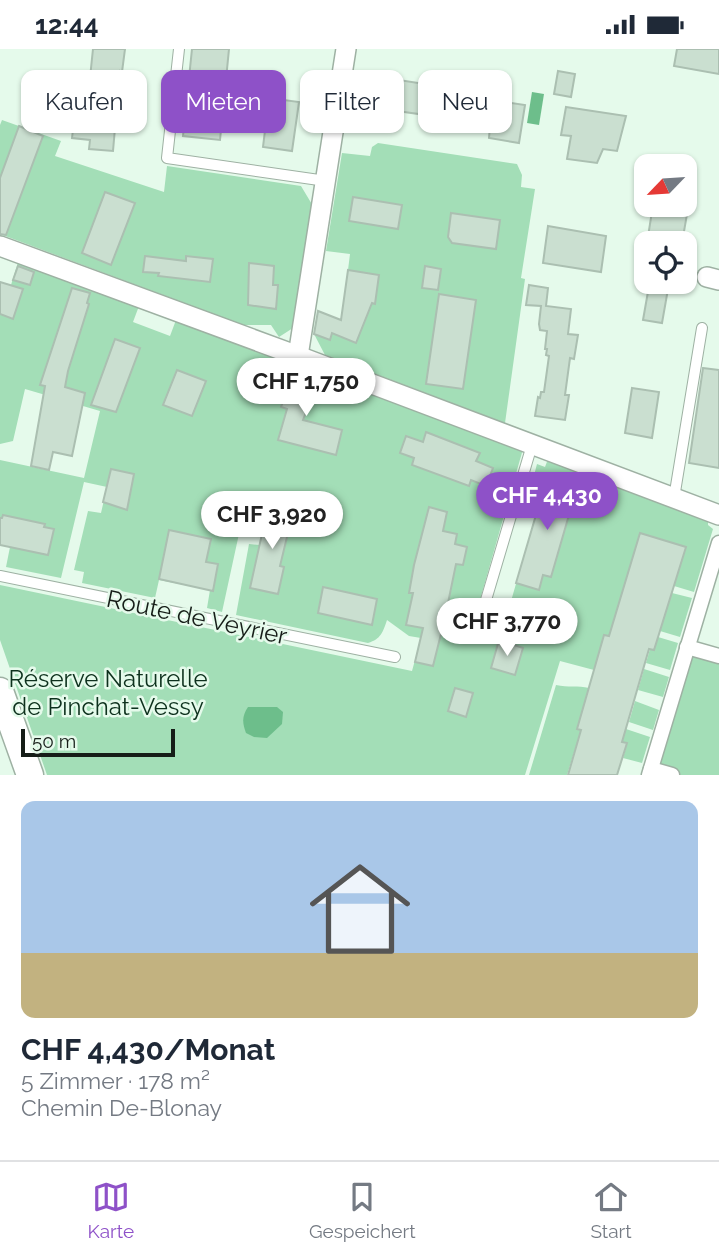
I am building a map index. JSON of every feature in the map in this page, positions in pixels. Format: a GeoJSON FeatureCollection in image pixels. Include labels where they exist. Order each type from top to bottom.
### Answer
{"type":"FeatureCollection","features":[{"type":"Feature","properties":{"kind":"main road"},"geometry":{"type":"LineString","coordinates":[[0,691],[30,775]]}},
{"type":"Feature","properties":{"kind":"street"},"geometry":{"type":"LineString","coordinates":[[298,356],[346,49]]}},
{"type":"Feature","properties":{"kind":"street"},"geometry":{"type":"LineString","coordinates":[[0,247],[719,515]]}},
{"type":"Feature","properties":{"kind":"street"},"geometry":{"type":"LineString","coordinates":[[672,775],[650,772],[719,543]]}},
{"type":"Feature","properties":{"kind":"street"},"geometry":{"type":"LineString","coordinates":[[687,647],[719,656]]}},
{"type":"Feature","properties":{"kind":"lane"},"geometry":{"type":"LineString","coordinates":[[179,49],[167,158],[326,181]]}},
{"type":"Feature","properties":{"kind":"lane"},"geometry":{"type":"LineString","coordinates":[[674,498],[702,328]]}},
{"type":"Feature","properties":{"kind":"lane"},"geometry":{"type":"LineString","coordinates":[[486,600],[533,445]]}},
{"type":"Feature","properties":{"kind":"lane","name":"Route de Veyrier"},"geometry":{"type":"LineString","coordinates":[[0,576],[394,657]]}},
{"type":"Feature","properties":{"kind":"green space"},"geometry":{"type":"Polygon","coordinates":[[[2,120],[21,127],[21,133],[39,133],[61,141],[55,156],[164,192],[167,166],[301,186],[313,206],[293,328],[279,337],[271,325],[244,325],[0,234],[2,120]]]}},
{"type":"Feature","properties":{"kind":"green space"},"geometry":{"type":"Polygon","coordinates":[[[378,143],[517,164],[522,175],[521,187],[535,189],[521,278],[525,279],[505,423],[325,355],[314,334],[318,311],[338,319],[332,333],[356,343],[367,316],[367,302],[375,303],[379,275],[348,270],[350,254],[326,251],[342,153],[370,156],[372,147],[378,143]]]}},
{"type":"Feature","properties":{"kind":"green space","name":"Réserve Naturelle de Pinchat-Vessy"},"geometry":{"type":"Polygon","coordinates":[[[18,262],[139,306],[133,322],[170,336],[176,320],[523,449],[480,600],[509,608],[544,487],[532,483],[537,464],[545,467],[548,459],[708,518],[708,525],[713,529],[694,592],[674,586],[685,547],[640,534],[609,636],[594,670],[560,661],[525,775],[47,775],[0,640],[0,585],[412,671],[421,638],[409,636],[387,620],[381,635],[368,643],[236,615],[249,544],[260,545],[264,526],[242,520],[222,612],[207,608],[210,590],[159,580],[155,598],[82,583],[84,572],[74,570],[88,511],[101,513],[107,487],[84,482],[61,578],[6,567],[10,547],[0,545],[0,460],[84,478],[100,411],[25,389],[13,441],[0,444],[0,282],[11,285],[18,262]]]}},
{"type":"Feature","properties":{"kind":"green space"},"geometry":{"type":"Polygon","coordinates":[[[672,593],[692,598],[680,637],[660,631],[672,593]]]}},
{"type":"Feature","properties":{"kind":"green space"},"geometry":{"type":"Polygon","coordinates":[[[658,637],[678,643],[670,670],[646,663],[650,649],[654,650],[658,637]]]}},
{"type":"Feature","properties":{"kind":"green space"},"geometry":{"type":"Polygon","coordinates":[[[687,647],[719,656],[719,775],[649,775],[687,647]]]}},
{"type":"Feature","properties":{"kind":"green space"},"geometry":{"type":"Polygon","coordinates":[[[644,669],[669,677],[663,697],[638,690],[644,669]]]}},
{"type":"Feature","properties":{"kind":"green space"},"geometry":{"type":"Polygon","coordinates":[[[556,685],[589,688],[581,730],[567,775],[529,775],[556,685]]]}},
{"type":"Feature","properties":{"kind":"green space"},"geometry":{"type":"Polygon","coordinates":[[[635,701],[659,710],[653,730],[629,722],[635,701]]]}},
{"type":"Feature","properties":{"kind":"green space"},"geometry":{"type":"Polygon","coordinates":[[[626,729],[650,737],[642,763],[623,758],[627,744],[622,742],[626,729]]]}},
{"type":"Feature","properties":{"kind":"shaded area"},"geometry":{"type":"Polygon","coordinates":[[[532,92],[544,94],[539,125],[527,123],[532,92]]]}},
{"type":"Feature","properties":{"kind":"shaded area"},"geometry":{"type":"Polygon","coordinates":[[[248,707],[277,707],[283,712],[282,724],[267,738],[246,733],[244,716],[248,707]]]}},
{"type":"Feature","properties":{"kind":"building"},"geometry":{"type":"Polygon","coordinates":[[[93,49],[125,49],[122,70],[91,70],[93,49]]]}},
{"type":"Feature","properties":{"kind":"building"},"geometry":{"type":"Polygon","coordinates":[[[192,49],[229,49],[227,70],[190,70],[192,49]]]}},
{"type":"Feature","properties":{"kind":"building"},"geometry":{"type":"Polygon","coordinates":[[[677,49],[719,49],[719,74],[674,66],[677,49]]]}},
{"type":"Feature","properties":{"kind":"building"},"geometry":{"type":"Polygon","coordinates":[[[558,71],[575,74],[571,97],[554,94],[558,71]]]}},
{"type":"Feature","properties":{"kind":"building"},"geometry":{"type":"Polygon","coordinates":[[[404,81],[418,83],[418,114],[404,112],[404,81]]]}},
{"type":"Feature","properties":{"kind":"building"},"geometry":{"type":"Polygon","coordinates":[[[286,100],[299,102],[292,151],[263,147],[265,133],[286,133],[286,100]]]}},
{"type":"Feature","properties":{"kind":"building"},"geometry":{"type":"Polygon","coordinates":[[[512,103],[525,105],[519,143],[489,138],[489,133],[512,133],[512,103]]]}},
{"type":"Feature","properties":{"kind":"building"},"geometry":{"type":"Polygon","coordinates":[[[566,107],[626,116],[617,151],[603,149],[597,163],[567,159],[571,136],[561,135],[566,107]]]}},
{"type":"Feature","properties":{"kind":"building"},"geometry":{"type":"Polygon","coordinates":[[[19,126],[21,133],[43,136],[6,235],[0,234],[0,178],[19,126]]]}},
{"type":"Feature","properties":{"kind":"building"},"geometry":{"type":"Polygon","coordinates":[[[73,133],[115,133],[113,151],[89,149],[90,140],[72,138],[73,133]]]}},
{"type":"Feature","properties":{"kind":"building"},"geometry":{"type":"Polygon","coordinates":[[[183,133],[221,133],[220,140],[183,136],[183,133]]]}},
{"type":"Feature","properties":{"kind":"building"},"geometry":{"type":"Polygon","coordinates":[[[105,192],[135,203],[111,265],[82,253],[105,192]]]}},
{"type":"Feature","properties":{"kind":"building"},"geometry":{"type":"Polygon","coordinates":[[[353,197],[402,205],[398,229],[349,221],[353,197]]]}},
{"type":"Feature","properties":{"kind":"building"},"geometry":{"type":"Polygon","coordinates":[[[451,213],[500,220],[496,249],[452,243],[448,237],[451,213]]]}},
{"type":"Feature","properties":{"kind":"building"},"geometry":{"type":"Polygon","coordinates":[[[651,217],[686,217],[684,231],[649,231],[651,217]]]}},
{"type":"Feature","properties":{"kind":"building"},"geometry":{"type":"Polygon","coordinates":[[[548,226],[606,236],[601,272],[543,263],[548,226]]]}},
{"type":"Feature","properties":{"kind":"building"},"geometry":{"type":"Polygon","coordinates":[[[145,256],[186,261],[186,256],[213,259],[210,282],[143,272],[145,256]]]}},
{"type":"Feature","properties":{"kind":"building"},"geometry":{"type":"Polygon","coordinates":[[[249,263],[274,266],[273,285],[278,285],[276,309],[248,305],[249,263]]]}},
{"type":"Feature","properties":{"kind":"building"},"geometry":{"type":"Polygon","coordinates":[[[18,266],[34,272],[30,285],[13,280],[18,266]]]}},
{"type":"Feature","properties":{"kind":"building"},"geometry":{"type":"Polygon","coordinates":[[[425,266],[441,269],[438,290],[422,288],[425,266]]]}},
{"type":"Feature","properties":{"kind":"building"},"geometry":{"type":"Polygon","coordinates":[[[348,270],[379,275],[375,304],[372,303],[356,343],[332,333],[330,340],[314,334],[318,311],[341,320],[348,270]]]}},
{"type":"Feature","properties":{"kind":"building"},"geometry":{"type":"Polygon","coordinates":[[[0,282],[23,289],[13,319],[0,314],[0,282]]]}},
{"type":"Feature","properties":{"kind":"building"},"geometry":{"type":"Polygon","coordinates":[[[529,285],[548,288],[546,306],[571,309],[568,334],[578,335],[574,359],[570,358],[565,420],[535,416],[538,397],[544,392],[549,356],[546,355],[545,349],[547,331],[540,330],[539,324],[541,306],[526,305],[529,285]]]}},
{"type":"Feature","properties":{"kind":"building"},"geometry":{"type":"Polygon","coordinates":[[[72,288],[90,293],[65,387],[85,393],[72,456],[53,452],[49,470],[31,466],[45,386],[40,385],[72,288]]]}},
{"type":"Feature","properties":{"kind":"building"},"geometry":{"type":"Polygon","coordinates":[[[439,294],[476,300],[463,389],[426,384],[439,294]]]}},
{"type":"Feature","properties":{"kind":"building"},"geometry":{"type":"Polygon","coordinates":[[[648,294],[667,294],[662,323],[643,320],[648,294]]]}},
{"type":"Feature","properties":{"kind":"building"},"geometry":{"type":"Polygon","coordinates":[[[115,339],[140,348],[116,412],[91,405],[115,339]]]}},
{"type":"Feature","properties":{"kind":"building"},"geometry":{"type":"Polygon","coordinates":[[[703,368],[719,370],[719,468],[689,463],[703,368]]]}},
{"type":"Feature","properties":{"kind":"building"},"geometry":{"type":"Polygon","coordinates":[[[295,369],[319,377],[303,420],[342,430],[336,455],[278,440],[287,409],[281,407],[295,369]]]}},
{"type":"Feature","properties":{"kind":"building"},"geometry":{"type":"Polygon","coordinates":[[[177,370],[206,381],[192,416],[163,405],[177,370]]]}},
{"type":"Feature","properties":{"kind":"building"},"geometry":{"type":"Polygon","coordinates":[[[632,388],[659,392],[652,438],[625,433],[632,388]]]}},
{"type":"Feature","properties":{"kind":"building"},"geometry":{"type":"Polygon","coordinates":[[[426,432],[480,453],[476,461],[493,468],[486,486],[471,480],[469,486],[412,465],[414,458],[400,453],[406,436],[423,442],[426,432]]]}},
{"type":"Feature","properties":{"kind":"building"},"geometry":{"type":"Polygon","coordinates":[[[111,469],[134,474],[127,510],[103,502],[111,469]]]}},
{"type":"Feature","properties":{"kind":"building"},"geometry":{"type":"Polygon","coordinates":[[[548,474],[578,484],[551,577],[543,575],[539,590],[516,583],[548,474]]]}},
{"type":"Feature","properties":{"kind":"building"},"geometry":{"type":"Polygon","coordinates":[[[268,507],[293,512],[280,566],[284,567],[278,594],[250,588],[268,507]]]}},
{"type":"Feature","properties":{"kind":"building"},"geometry":{"type":"Polygon","coordinates":[[[429,507],[447,512],[443,531],[457,534],[455,544],[467,547],[463,565],[456,564],[448,603],[461,606],[457,625],[444,622],[433,666],[415,662],[423,628],[406,625],[413,593],[409,593],[414,565],[429,507]]]}},
{"type":"Feature","properties":{"kind":"building"},"geometry":{"type":"Polygon","coordinates":[[[3,515],[45,524],[44,527],[54,529],[48,555],[0,545],[0,518],[3,515]]]}},
{"type":"Feature","properties":{"kind":"building"},"geometry":{"type":"Polygon","coordinates":[[[169,530],[211,539],[206,562],[218,564],[213,591],[159,579],[169,530]]]}},
{"type":"Feature","properties":{"kind":"building"},"geometry":{"type":"Polygon","coordinates":[[[640,533],[686,547],[654,650],[649,649],[622,742],[627,743],[617,775],[568,775],[581,730],[577,729],[604,635],[609,636],[640,533]]]}},
{"type":"Feature","properties":{"kind":"building"},"geometry":{"type":"Polygon","coordinates":[[[323,587],[377,599],[372,625],[318,613],[323,587]]]}},
{"type":"Feature","properties":{"kind":"building"},"geometry":{"type":"Polygon","coordinates":[[[499,640],[523,648],[515,675],[491,668],[499,640]]]}},
{"type":"Feature","properties":{"kind":"building"},"geometry":{"type":"Polygon","coordinates":[[[455,688],[473,693],[466,717],[448,711],[455,688]]]}}]}
